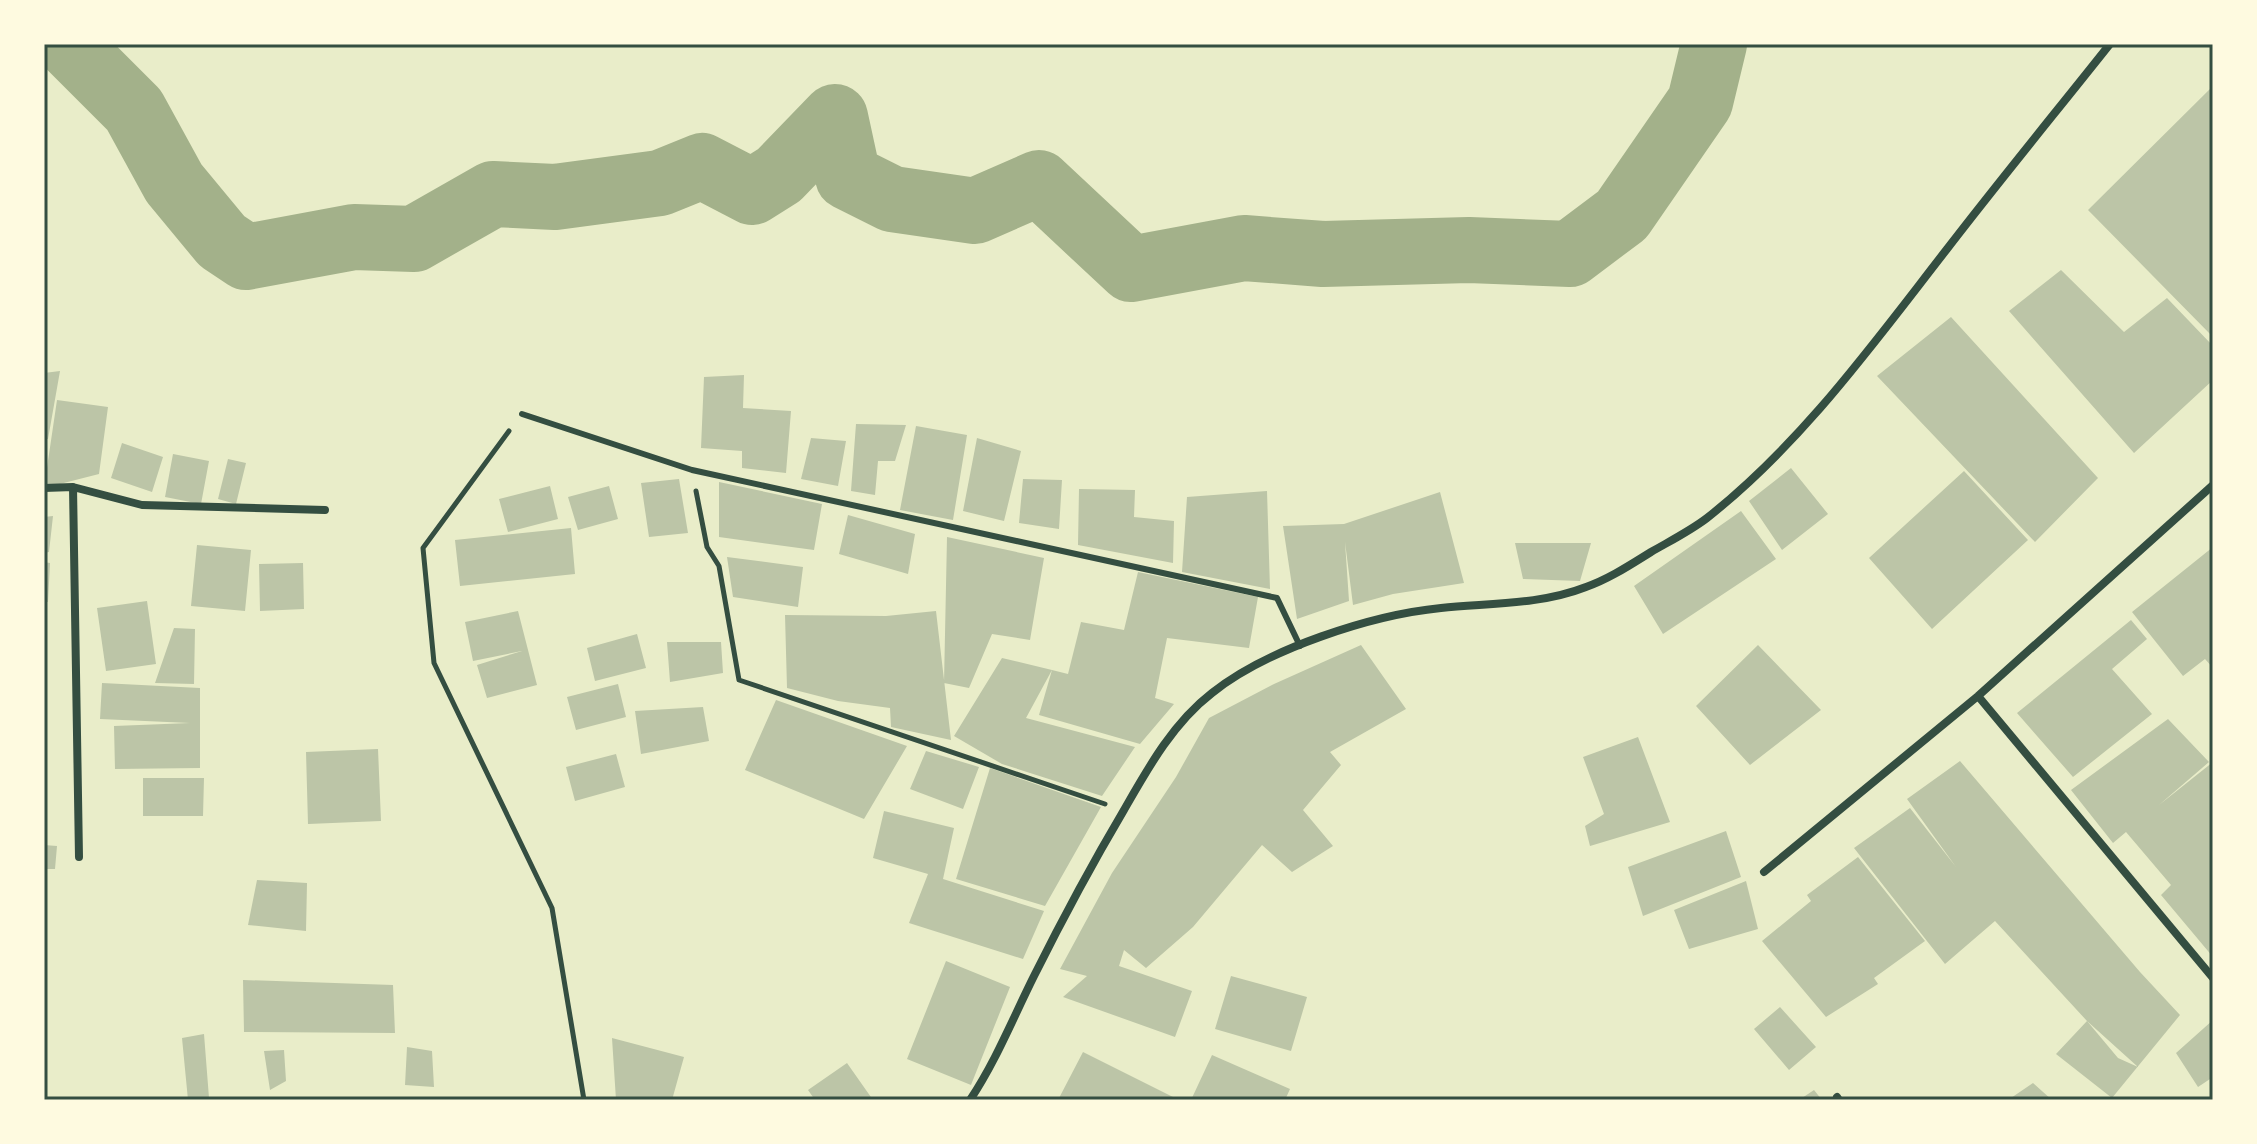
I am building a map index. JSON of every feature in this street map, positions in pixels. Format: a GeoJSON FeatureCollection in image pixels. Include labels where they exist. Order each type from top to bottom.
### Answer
{"type":"FeatureCollection","features":[{"type":"Feature","properties":{"kind":"street"},"geometry":{"type":"LineString","coordinates":[[970,1100],[1001,1047],[1095,858],[1179,724],[1211,693],[1244,671],[1358,625],[1401,614],[1556,597],[1588,587],[1705,520],[1770,462],[1836,392],[2110,44]]}},
{"type":"Feature","properties":{"kind":"street"},"geometry":{"type":"LineString","coordinates":[[1764,872],[1978,696],[2213,485]]}},
{"type":"Feature","properties":{"kind":"street"},"geometry":{"type":"LineString","coordinates":[[44,488],[73,487],[142,505],[325,510]]}},
{"type":"Feature","properties":{"kind":"street"},"geometry":{"type":"LineString","coordinates":[[73,487],[79,857]]}},
{"type":"Feature","properties":{"kind":"street"},"geometry":{"type":"LineString","coordinates":[[1978,696],[2213,978]]}},
{"type":"Feature","properties":{"kind":"lane"},"geometry":{"type":"LineString","coordinates":[[522,414],[692,470],[1277,598],[1300,646]]}},
{"type":"Feature","properties":{"kind":"path"},"geometry":{"type":"LineString","coordinates":[[522,414],[423,548],[434,663],[552,908],[584,1100]]}},
{"type":"Feature","properties":{"kind":"path"},"geometry":{"type":"LineString","coordinates":[[692,470],[707,547],[719,566],[739,680],[1104,804],[1122,813]]}},
{"type":"Feature","properties":{"kind":"building"},"geometry":{"type":"Polygon","coordinates":[[[2213,86],[2213,337],[2088,210],[2213,86]]]}},
{"type":"Feature","properties":{"kind":"building"},"geometry":{"type":"Polygon","coordinates":[[[2061,270],[2124,332],[2167,298],[2213,346],[2213,380],[2134,453],[2009,311],[2061,270]]]}},
{"type":"Feature","properties":{"kind":"building"},"geometry":{"type":"Polygon","coordinates":[[[1951,317],[2098,478],[2035,542],[1877,376],[1951,317]]]}},
{"type":"Feature","properties":{"kind":"building"},"geometry":{"type":"Polygon","coordinates":[[[60,371],[48,439],[44,439],[44,373],[60,371]]]}},
{"type":"Feature","properties":{"kind":"building"},"geometry":{"type":"Polygon","coordinates":[[[744,375],[743,408],[791,411],[786,473],[742,468],[742,451],[701,448],[704,377],[744,375]]]}},
{"type":"Feature","properties":{"kind":"building"},"geometry":{"type":"Polygon","coordinates":[[[57,400],[108,407],[99,474],[44,488],[57,400]]]}},
{"type":"Feature","properties":{"kind":"building"},"geometry":{"type":"Polygon","coordinates":[[[856,424],[906,425],[895,461],[878,461],[875,495],[851,491],[856,424]]]}},
{"type":"Feature","properties":{"kind":"building"},"geometry":{"type":"Polygon","coordinates":[[[916,426],[967,435],[953,520],[900,510],[916,426]]]}},
{"type":"Feature","properties":{"kind":"building"},"geometry":{"type":"Polygon","coordinates":[[[811,438],[846,441],[838,486],[801,479],[811,438]]]}},
{"type":"Feature","properties":{"kind":"building"},"geometry":{"type":"Polygon","coordinates":[[[977,438],[1021,451],[1004,521],[963,511],[977,438]]]}},
{"type":"Feature","properties":{"kind":"building"},"geometry":{"type":"Polygon","coordinates":[[[122,443],[163,457],[152,492],[111,478],[122,443]]]}},
{"type":"Feature","properties":{"kind":"building"},"geometry":{"type":"Polygon","coordinates":[[[173,454],[209,461],[201,504],[165,497],[173,454]]]}},
{"type":"Feature","properties":{"kind":"building"},"geometry":{"type":"Polygon","coordinates":[[[228,459],[246,463],[236,504],[218,499],[228,459]]]}},
{"type":"Feature","properties":{"kind":"building"},"geometry":{"type":"Polygon","coordinates":[[[1791,468],[1828,514],[1782,550],[1749,501],[1791,468]]]}},
{"type":"Feature","properties":{"kind":"building"},"geometry":{"type":"Polygon","coordinates":[[[1964,471],[2028,540],[1932,629],[1869,558],[1964,471]]]}},
{"type":"Feature","properties":{"kind":"building"},"geometry":{"type":"Polygon","coordinates":[[[679,479],[688,533],[649,537],[641,483],[679,479]]]}},
{"type":"Feature","properties":{"kind":"building"},"geometry":{"type":"Polygon","coordinates":[[[1023,479],[1062,480],[1059,529],[1019,523],[1023,479]]]}},
{"type":"Feature","properties":{"kind":"building"},"geometry":{"type":"Polygon","coordinates":[[[719,482],[822,504],[814,550],[719,537],[719,482]]]}},
{"type":"Feature","properties":{"kind":"building"},"geometry":{"type":"Polygon","coordinates":[[[550,486],[558,519],[508,532],[499,499],[550,486]]]}},
{"type":"Feature","properties":{"kind":"building"},"geometry":{"type":"Polygon","coordinates":[[[609,486],[618,519],[578,530],[568,497],[609,486]]]}},
{"type":"Feature","properties":{"kind":"building"},"geometry":{"type":"Polygon","coordinates":[[[1079,489],[1135,490],[1134,517],[1174,521],[1173,563],[1078,545],[1079,489]]]}},
{"type":"Feature","properties":{"kind":"building"},"geometry":{"type":"Polygon","coordinates":[[[1267,491],[1270,589],[1182,572],[1187,497],[1267,491]]]}},
{"type":"Feature","properties":{"kind":"building"},"geometry":{"type":"Polygon","coordinates":[[[1440,492],[1464,583],[1393,594],[1353,605],[1345,542],[1349,601],[1297,619],[1283,526],[1344,524],[1440,492]]]}},
{"type":"Feature","properties":{"kind":"building"},"geometry":{"type":"Polygon","coordinates":[[[1741,511],[1776,559],[1663,634],[1634,586],[1741,511]]]}},
{"type":"Feature","properties":{"kind":"building"},"geometry":{"type":"Polygon","coordinates":[[[848,515],[915,534],[908,574],[839,554],[848,515]]]}},
{"type":"Feature","properties":{"kind":"building"},"geometry":{"type":"Polygon","coordinates":[[[53,516],[49,552],[44,553],[44,517],[53,516]]]}},
{"type":"Feature","properties":{"kind":"building"},"geometry":{"type":"Polygon","coordinates":[[[571,528],[575,574],[460,586],[455,540],[571,528]]]}},
{"type":"Feature","properties":{"kind":"building"},"geometry":{"type":"Polygon","coordinates":[[[947,537],[1044,558],[1030,640],[992,634],[969,688],[944,683],[947,537]]]}},
{"type":"Feature","properties":{"kind":"building"},"geometry":{"type":"Polygon","coordinates":[[[1515,543],[1591,543],[1580,581],[1523,579],[1515,543]]]}},
{"type":"Feature","properties":{"kind":"building"},"geometry":{"type":"Polygon","coordinates":[[[197,545],[251,550],[245,611],[191,606],[197,545]]]}},
{"type":"Feature","properties":{"kind":"building"},"geometry":{"type":"Polygon","coordinates":[[[2213,547],[2213,668],[2205,659],[2183,676],[2132,612],[2213,547]]]}},
{"type":"Feature","properties":{"kind":"building"},"geometry":{"type":"Polygon","coordinates":[[[727,557],[803,567],[798,607],[733,597],[727,557]]]}},
{"type":"Feature","properties":{"kind":"building"},"geometry":{"type":"Polygon","coordinates":[[[44,562],[50,563],[48,602],[44,602],[44,562]]]}},
{"type":"Feature","properties":{"kind":"building"},"geometry":{"type":"Polygon","coordinates":[[[303,563],[304,609],[260,611],[259,564],[303,563]]]}},
{"type":"Feature","properties":{"kind":"building"},"geometry":{"type":"Polygon","coordinates":[[[1138,572],[1258,597],[1249,648],[1167,638],[1155,698],[1174,704],[1140,744],[1039,715],[1052,670],[1068,674],[1081,622],[1124,630],[1138,572]]]}},
{"type":"Feature","properties":{"kind":"building"},"geometry":{"type":"Polygon","coordinates":[[[147,601],[156,664],[106,671],[97,608],[147,601]]]}},
{"type":"Feature","properties":{"kind":"building"},"geometry":{"type":"Polygon","coordinates":[[[518,611],[537,685],[487,698],[477,665],[522,651],[473,661],[465,622],[518,611]]]}},
{"type":"Feature","properties":{"kind":"building"},"geometry":{"type":"Polygon","coordinates":[[[936,611],[951,740],[891,727],[890,708],[838,701],[787,688],[785,615],[886,616],[936,611]]]}},
{"type":"Feature","properties":{"kind":"building"},"geometry":{"type":"Polygon","coordinates":[[[2131,620],[2147,639],[2112,669],[2152,714],[2073,777],[2017,713],[2131,620]]]}},
{"type":"Feature","properties":{"kind":"building"},"geometry":{"type":"Polygon","coordinates":[[[174,628],[195,629],[194,684],[155,683],[174,628]]]}},
{"type":"Feature","properties":{"kind":"building"},"geometry":{"type":"Polygon","coordinates":[[[637,634],[646,668],[595,681],[587,648],[637,634]]]}},
{"type":"Feature","properties":{"kind":"building"},"geometry":{"type":"Polygon","coordinates":[[[667,642],[721,642],[723,673],[670,682],[667,642]]]}},
{"type":"Feature","properties":{"kind":"building"},"geometry":{"type":"Polygon","coordinates":[[[1361,645],[1406,709],[1330,752],[1341,765],[1303,810],[1333,846],[1292,872],[1262,845],[1193,927],[1146,968],[1124,950],[1119,966],[1192,991],[1175,1037],[1063,997],[1087,976],[1060,969],[1112,873],[1176,777],[1209,718],[1274,684],[1361,645]]]}},
{"type":"Feature","properties":{"kind":"building"},"geometry":{"type":"Polygon","coordinates":[[[1758,645],[1821,710],[1750,765],[1696,706],[1758,645]]]}},
{"type":"Feature","properties":{"kind":"building"},"geometry":{"type":"Polygon","coordinates":[[[1002,658],[1052,670],[1026,718],[1135,747],[1102,796],[1002,764],[954,736],[1002,658]]]}},
{"type":"Feature","properties":{"kind":"building"},"geometry":{"type":"Polygon","coordinates":[[[102,683],[200,688],[200,768],[115,769],[114,726],[190,723],[100,719],[102,683]]]}},
{"type":"Feature","properties":{"kind":"building"},"geometry":{"type":"Polygon","coordinates":[[[618,684],[626,717],[576,730],[567,697],[618,684]]]}},
{"type":"Feature","properties":{"kind":"building"},"geometry":{"type":"Polygon","coordinates":[[[776,700],[907,746],[864,819],[745,770],[776,700]]]}},
{"type":"Feature","properties":{"kind":"building"},"geometry":{"type":"Polygon","coordinates":[[[703,707],[709,741],[641,754],[635,711],[703,707]]]}},
{"type":"Feature","properties":{"kind":"building"},"geometry":{"type":"Polygon","coordinates":[[[2168,719],[2209,762],[2159,805],[2213,762],[2213,957],[2161,895],[2171,885],[2126,832],[2113,843],[2071,790],[2168,719]]]}},
{"type":"Feature","properties":{"kind":"building"},"geometry":{"type":"Polygon","coordinates":[[[1638,737],[1670,822],[1590,846],[1585,826],[1604,814],[1583,757],[1638,737]]]}},
{"type":"Feature","properties":{"kind":"building"},"geometry":{"type":"Polygon","coordinates":[[[378,749],[381,821],[308,824],[306,752],[378,749]]]}},
{"type":"Feature","properties":{"kind":"building"},"geometry":{"type":"Polygon","coordinates":[[[926,751],[979,767],[963,809],[910,789],[926,751]]]}},
{"type":"Feature","properties":{"kind":"building"},"geometry":{"type":"Polygon","coordinates":[[[616,754],[625,787],[575,801],[566,767],[616,754]]]}},
{"type":"Feature","properties":{"kind":"building"},"geometry":{"type":"Polygon","coordinates":[[[1960,761],[2180,1015],[2138,1067],[2087,1021],[1995,921],[1945,964],[1854,848],[1910,808],[1956,867],[1907,799],[1960,761]]]}},
{"type":"Feature","properties":{"kind":"building"},"geometry":{"type":"Polygon","coordinates":[[[990,768],[1101,807],[1045,906],[956,879],[990,768]]]}},
{"type":"Feature","properties":{"kind":"building"},"geometry":{"type":"Polygon","coordinates":[[[143,778],[204,778],[203,816],[143,816],[143,778]]]}},
{"type":"Feature","properties":{"kind":"building"},"geometry":{"type":"Polygon","coordinates":[[[884,811],[954,828],[943,879],[1044,911],[1023,959],[909,923],[928,874],[873,858],[884,811]]]}},
{"type":"Feature","properties":{"kind":"building"},"geometry":{"type":"Polygon","coordinates":[[[1726,831],[1741,877],[1643,916],[1628,867],[1726,831]]]}},
{"type":"Feature","properties":{"kind":"building"},"geometry":{"type":"Polygon","coordinates":[[[44,845],[57,846],[55,869],[44,869],[44,845]]]}},
{"type":"Feature","properties":{"kind":"building"},"geometry":{"type":"Polygon","coordinates":[[[1858,857],[1925,941],[1874,978],[1878,984],[1826,1017],[1762,941],[1811,901],[1807,895],[1858,857]]]}},
{"type":"Feature","properties":{"kind":"building"},"geometry":{"type":"Polygon","coordinates":[[[257,880],[307,883],[306,931],[248,925],[257,880]]]}},
{"type":"Feature","properties":{"kind":"building"},"geometry":{"type":"Polygon","coordinates":[[[1746,881],[1758,929],[1689,949],[1674,910],[1746,881]]]}},
{"type":"Feature","properties":{"kind":"building"},"geometry":{"type":"Polygon","coordinates":[[[946,961],[1010,987],[971,1085],[907,1059],[946,961]]]}},
{"type":"Feature","properties":{"kind":"building"},"geometry":{"type":"Polygon","coordinates":[[[1231,976],[1307,997],[1291,1051],[1215,1029],[1231,976]]]}},
{"type":"Feature","properties":{"kind":"building"},"geometry":{"type":"Polygon","coordinates":[[[243,980],[393,985],[395,1033],[244,1032],[243,980]]]}},
{"type":"Feature","properties":{"kind":"building"},"geometry":{"type":"Polygon","coordinates":[[[1780,1007],[1816,1047],[1789,1070],[1754,1029],[1780,1007]]]}},
{"type":"Feature","properties":{"kind":"building"},"geometry":{"type":"Polygon","coordinates":[[[2213,1020],[2213,1077],[2198,1087],[2176,1053],[2213,1020]]]}},
{"type":"Feature","properties":{"kind":"building"},"geometry":{"type":"Polygon","coordinates":[[[2087,1021],[2118,1058],[2138,1067],[2112,1098],[2056,1054],[2087,1021]]]}},
{"type":"Feature","properties":{"kind":"building"},"geometry":{"type":"Polygon","coordinates":[[[204,1034],[209,1098],[188,1100],[182,1038],[204,1034]]]}},
{"type":"Feature","properties":{"kind":"building"},"geometry":{"type":"Polygon","coordinates":[[[612,1038],[684,1057],[672,1100],[616,1100],[612,1038]]]}},
{"type":"Feature","properties":{"kind":"building"},"geometry":{"type":"Polygon","coordinates":[[[407,1047],[432,1051],[434,1087],[405,1085],[407,1047]]]}},
{"type":"Feature","properties":{"kind":"building"},"geometry":{"type":"Polygon","coordinates":[[[284,1050],[286,1081],[270,1090],[264,1051],[284,1050]]]}},
{"type":"Feature","properties":{"kind":"building"},"geometry":{"type":"Polygon","coordinates":[[[1083,1052],[1173,1097],[1171,1100],[1058,1100],[1083,1052]]]}},
{"type":"Feature","properties":{"kind":"building"},"geometry":{"type":"Polygon","coordinates":[[[1212,1055],[1290,1089],[1285,1100],[1191,1100],[1212,1055]]]}},
{"type":"Feature","properties":{"kind":"building"},"geometry":{"type":"Polygon","coordinates":[[[847,1063],[873,1100],[815,1100],[808,1090],[847,1063]]]}},
{"type":"Feature","properties":{"kind":"building"},"geometry":{"type":"Polygon","coordinates":[[[2033,1083],[2052,1100],[2008,1100],[2033,1083]]]}},
{"type":"Feature","properties":{"kind":"building"},"geometry":{"type":"Polygon","coordinates":[[[1814,1090],[1822,1100],[1799,1100],[1814,1090]]]}},
{"type":"Feature","properties":{"kind":"waterway"},"geometry":{"type":"LineString","coordinates":[[68,44],[134,110],[174,183],[222,241],[246,257],[354,237],[414,239],[493,194],[555,197],[660,183],[702,166],[752,192],[779,175],[835,117],[848,177],[892,199],[975,211],[1039,183],[1131,269],[1244,248],[1323,254],[1469,250],[1570,254],[1622,215],[1700,102],[1714,44]]}}]}
